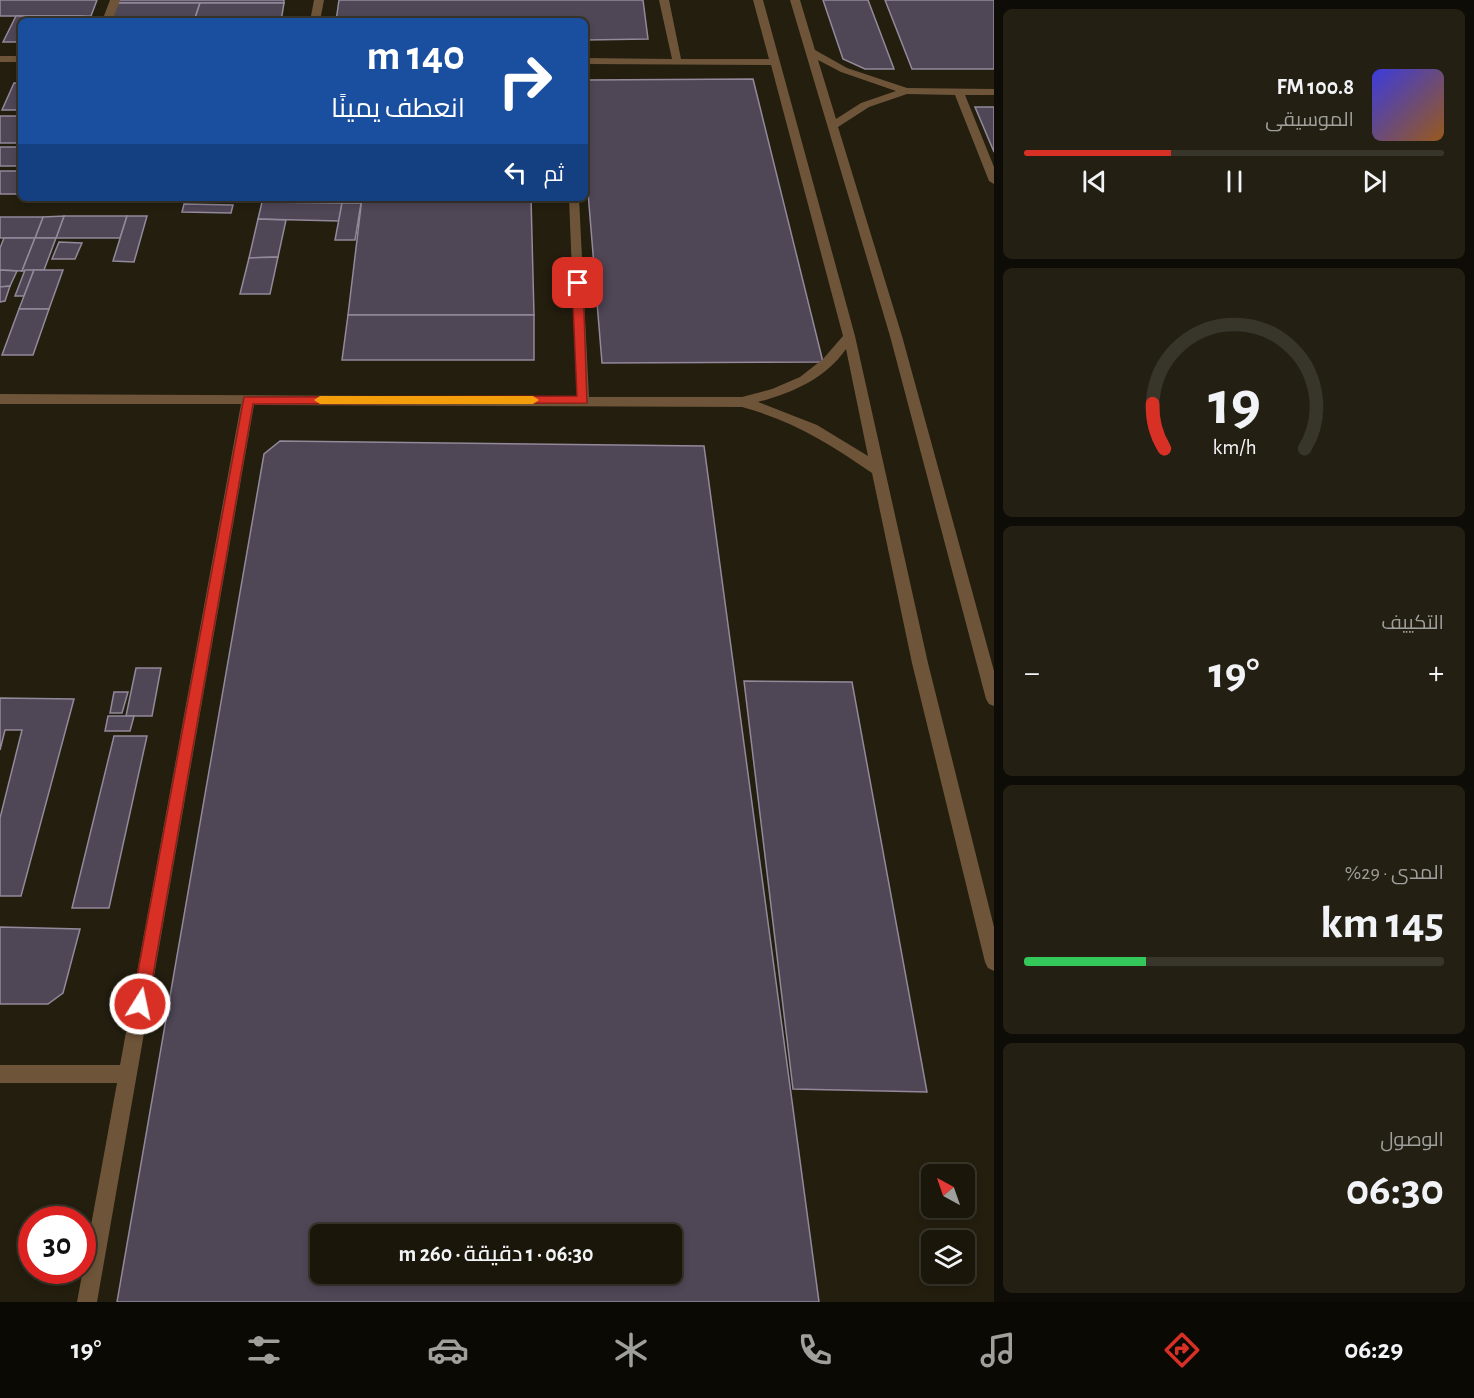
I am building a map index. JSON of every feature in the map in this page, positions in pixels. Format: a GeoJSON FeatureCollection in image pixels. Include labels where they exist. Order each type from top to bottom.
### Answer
{"type":"FeatureCollection","features":[{"type":"Feature","properties":{"kind":"street"},"geometry":{"type":"LineString","coordinates":[[108,18],[115,0]]}},
{"type":"Feature","properties":{"kind":"street"},"geometry":{"type":"LineString","coordinates":[[316,18],[319,0]]}},
{"type":"Feature","properties":{"kind":"street"},"geometry":{"type":"LineString","coordinates":[[664,0],[677,61]]}},
{"type":"Feature","properties":{"kind":"street"},"geometry":{"type":"LineString","coordinates":[[758,0],[849,336],[876,469],[964,846],[994,962]]}},
{"type":"Feature","properties":{"kind":"street"},"geometry":{"type":"LineString","coordinates":[[795,0],[896,336],[994,699]]}},
{"type":"Feature","properties":{"kind":"street"},"geometry":{"type":"LineString","coordinates":[[811,52],[863,78],[906,91],[994,92]]}},
{"type":"Feature","properties":{"kind":"street"},"geometry":{"type":"LineString","coordinates":[[0,59],[18,59]]}},
{"type":"Feature","properties":{"kind":"street"},"geometry":{"type":"LineString","coordinates":[[588,61],[774,62]]}},
{"type":"Feature","properties":{"kind":"street"},"geometry":{"type":"LineString","coordinates":[[834,125],[865,105],[906,91]]}},
{"type":"Feature","properties":{"kind":"street"},"geometry":{"type":"LineString","coordinates":[[958,91],[994,181]]}},
{"type":"Feature","properties":{"kind":"street"},"geometry":{"type":"LineString","coordinates":[[574,201],[583,400]]}},
{"type":"Feature","properties":{"kind":"street"},"geometry":{"type":"LineString","coordinates":[[0,399],[742,402],[772,395],[813,375],[837,354],[849,336]]}},
{"type":"Feature","properties":{"kind":"street"},"geometry":{"type":"LineString","coordinates":[[87,1302],[248,400]]}},
{"type":"Feature","properties":{"kind":"street"},"geometry":{"type":"LineString","coordinates":[[742,402],[791,417],[828,434],[876,469]]}},
{"type":"Feature","properties":{"kind":"street"},"geometry":{"type":"LineString","coordinates":[[0,1074],[128,1074]]}},
{"type":"Feature","properties":{"kind":"building"},"geometry":{"type":"Polygon","coordinates":[[[0,0],[97,0],[91,16],[0,16],[0,0]]]}},
{"type":"Feature","properties":{"kind":"building"},"geometry":{"type":"Polygon","coordinates":[[[118,0],[284,0],[284,3],[117,3],[118,0]]]}},
{"type":"Feature","properties":{"kind":"building"},"geometry":{"type":"Polygon","coordinates":[[[339,0],[643,0],[648,39],[588,40],[588,18],[336,18],[339,0]]]}},
{"type":"Feature","properties":{"kind":"building"},"geometry":{"type":"Polygon","coordinates":[[[823,0],[868,0],[894,69],[865,69],[843,59],[823,0]]]}},
{"type":"Feature","properties":{"kind":"building"},"geometry":{"type":"Polygon","coordinates":[[[885,0],[994,0],[994,69],[912,69],[885,0]]]}},
{"type":"Feature","properties":{"kind":"building"},"geometry":{"type":"Polygon","coordinates":[[[117,3],[200,3],[195,18],[111,18],[117,3]]]}},
{"type":"Feature","properties":{"kind":"building"},"geometry":{"type":"Polygon","coordinates":[[[200,3],[284,3],[282,18],[195,18],[200,3]]]}},
{"type":"Feature","properties":{"kind":"building"},"geometry":{"type":"Polygon","coordinates":[[[16,16],[33,16],[32,18],[18,18],[18,42],[3,42],[16,16]]]}},
{"type":"Feature","properties":{"kind":"building"},"geometry":{"type":"Polygon","coordinates":[[[33,16],[83,16],[82,18],[32,18],[33,16]]]}},
{"type":"Feature","properties":{"kind":"building"},"geometry":{"type":"Polygon","coordinates":[[[753,79],[823,362],[602,363],[588,193],[588,80],[753,79]]]}},
{"type":"Feature","properties":{"kind":"building"},"geometry":{"type":"Polygon","coordinates":[[[14,83],[18,83],[18,110],[2,110],[14,83]]]}},
{"type":"Feature","properties":{"kind":"building"},"geometry":{"type":"Polygon","coordinates":[[[975,107],[994,107],[994,152],[975,107]]]}},
{"type":"Feature","properties":{"kind":"building"},"geometry":{"type":"Polygon","coordinates":[[[0,116],[18,116],[18,143],[0,143],[0,116]]]}},
{"type":"Feature","properties":{"kind":"building"},"geometry":{"type":"Polygon","coordinates":[[[0,147],[18,147],[18,166],[0,166],[0,147]]]}},
{"type":"Feature","properties":{"kind":"building"},"geometry":{"type":"Polygon","coordinates":[[[0,171],[18,171],[18,194],[0,194],[0,171]]]}},
{"type":"Feature","properties":{"kind":"building"},"geometry":{"type":"Polygon","coordinates":[[[362,201],[531,201],[534,315],[348,315],[362,201]]]}},
{"type":"Feature","properties":{"kind":"building"},"geometry":{"type":"Polygon","coordinates":[[[262,202],[342,203],[339,221],[258,219],[262,202]]]}},
{"type":"Feature","properties":{"kind":"building"},"geometry":{"type":"Polygon","coordinates":[[[342,203],[361,203],[355,240],[335,240],[342,203]]]}},
{"type":"Feature","properties":{"kind":"building"},"geometry":{"type":"Polygon","coordinates":[[[184,204],[233,205],[231,213],[182,212],[184,204]]]}},
{"type":"Feature","properties":{"kind":"building"},"geometry":{"type":"Polygon","coordinates":[[[64,216],[127,216],[120,238],[56,238],[64,216]]]}},
{"type":"Feature","properties":{"kind":"building"},"geometry":{"type":"Polygon","coordinates":[[[64,216],[56,238],[35,238],[43,217],[64,216]]]}},
{"type":"Feature","properties":{"kind":"building"},"geometry":{"type":"Polygon","coordinates":[[[127,216],[147,216],[134,262],[113,261],[127,216]]]}},
{"type":"Feature","properties":{"kind":"building"},"geometry":{"type":"Polygon","coordinates":[[[0,217],[43,217],[35,238],[0,238],[0,217]]]}},
{"type":"Feature","properties":{"kind":"building"},"geometry":{"type":"Polygon","coordinates":[[[258,219],[286,220],[278,257],[249,258],[258,219]]]}},
{"type":"Feature","properties":{"kind":"building"},"geometry":{"type":"Polygon","coordinates":[[[4,238],[35,238],[22,271],[0,270],[0,248],[4,238]]]}},
{"type":"Feature","properties":{"kind":"building"},"geometry":{"type":"Polygon","coordinates":[[[35,238],[56,238],[44,270],[22,271],[35,238]]]}},
{"type":"Feature","properties":{"kind":"building"},"geometry":{"type":"Polygon","coordinates":[[[59,242],[82,243],[75,259],[52,259],[59,242]]]}},
{"type":"Feature","properties":{"kind":"building"},"geometry":{"type":"Polygon","coordinates":[[[278,257],[270,294],[240,294],[249,258],[278,257]]]}},
{"type":"Feature","properties":{"kind":"building"},"geometry":{"type":"Polygon","coordinates":[[[0,270],[17,271],[10,286],[0,287],[0,270]]]}},
{"type":"Feature","properties":{"kind":"building"},"geometry":{"type":"Polygon","coordinates":[[[25,270],[34,270],[24,296],[15,296],[25,270]]]}},
{"type":"Feature","properties":{"kind":"building"},"geometry":{"type":"Polygon","coordinates":[[[34,270],[63,270],[49,309],[19,309],[34,270]]]}},
{"type":"Feature","properties":{"kind":"building"},"geometry":{"type":"Polygon","coordinates":[[[10,286],[5,301],[0,302],[0,287],[10,286]]]}},
{"type":"Feature","properties":{"kind":"building"},"geometry":{"type":"Polygon","coordinates":[[[19,309],[49,309],[33,355],[2,355],[19,309]]]}},
{"type":"Feature","properties":{"kind":"building"},"geometry":{"type":"Polygon","coordinates":[[[348,315],[534,315],[534,360],[342,360],[348,315]]]}},
{"type":"Feature","properties":{"kind":"building"},"geometry":{"type":"Polygon","coordinates":[[[280,441],[704,446],[819,1302],[117,1302],[264,454],[280,441]]]}},
{"type":"Feature","properties":{"kind":"building"},"geometry":{"type":"Polygon","coordinates":[[[136,668],[161,668],[152,716],[126,716],[136,668]]]}},
{"type":"Feature","properties":{"kind":"building"},"geometry":{"type":"Polygon","coordinates":[[[744,681],[852,682],[927,1092],[793,1089],[744,681]]]}},
{"type":"Feature","properties":{"kind":"building"},"geometry":{"type":"Polygon","coordinates":[[[114,692],[128,692],[122,713],[110,713],[114,692]]]}},
{"type":"Feature","properties":{"kind":"building"},"geometry":{"type":"Polygon","coordinates":[[[0,698],[74,699],[21,896],[0,896],[0,818],[22,730],[5,730],[0,750],[0,698]]]}},
{"type":"Feature","properties":{"kind":"building"},"geometry":{"type":"Polygon","coordinates":[[[108,716],[134,716],[130,731],[105,731],[108,716]]]}},
{"type":"Feature","properties":{"kind":"building"},"geometry":{"type":"Polygon","coordinates":[[[114,736],[147,736],[109,908],[72,908],[114,736]]]}},
{"type":"Feature","properties":{"kind":"building"},"geometry":{"type":"Polygon","coordinates":[[[0,927],[80,929],[63,993],[48,1004],[0,1004],[0,927]]]}},
{"type":"Feature","properties":{"kind":"slow traffic"},"geometry":{"type":"LineString","coordinates":[[320,400],[533,400]]}},
{"type":"Feature","properties":{"kind":"route"},"geometry":{"type":"LineString","coordinates":[[140,1004],[248,400],[583,400],[578,283]]}}]}
